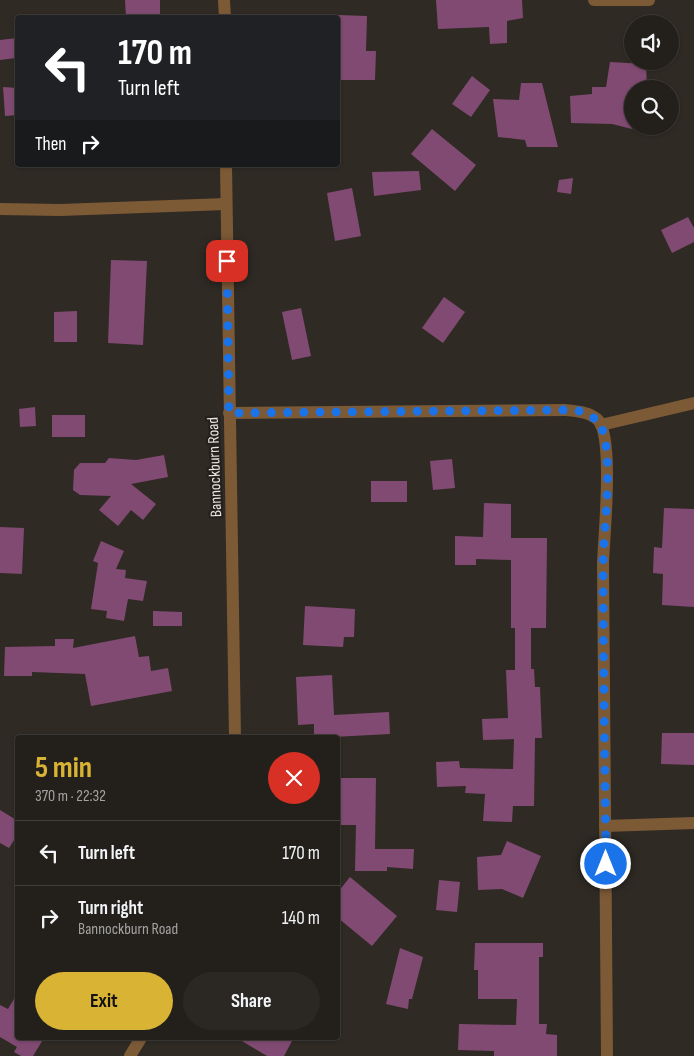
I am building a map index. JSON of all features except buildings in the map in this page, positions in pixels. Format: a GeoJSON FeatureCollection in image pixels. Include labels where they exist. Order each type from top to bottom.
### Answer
{"type":"FeatureCollection","features":[{"type":"Feature","properties":{"kind":"street"},"geometry":{"type":"LineString","coordinates":[[224,0],[225,15]]}},
{"type":"Feature","properties":{"kind":"street"},"geometry":{"type":"LineString","coordinates":[[594,0],[649,0]]}},
{"type":"Feature","properties":{"kind":"street","name":"Bannockburn Road"},"geometry":{"type":"LineString","coordinates":[[226,167],[234,735]]}},
{"type":"Feature","properties":{"kind":"street"},"geometry":{"type":"LineString","coordinates":[[0,209],[60,210],[226,204]]}},
{"type":"Feature","properties":{"kind":"street"},"geometry":{"type":"LineString","coordinates":[[601,425],[694,404]]}},
{"type":"Feature","properties":{"kind":"street"},"geometry":{"type":"LineString","coordinates":[[229,413],[565,410],[589,414],[598,420],[601,425],[604,436],[606,487],[603,562],[607,1056]]}},
{"type":"Feature","properties":{"kind":"street"},"geometry":{"type":"LineString","coordinates":[[606,826],[694,823]]}},
{"type":"Feature","properties":{"kind":"street"},"geometry":{"type":"LineString","coordinates":[[130,1056],[140,1040]]}},
{"type":"Feature","properties":{"kind":"route"},"geometry":{"type":"LineString","coordinates":[[227,261],[229,413],[565,410],[589,414],[598,420],[604,436],[606,451],[603,562],[606,864]]}}]}
